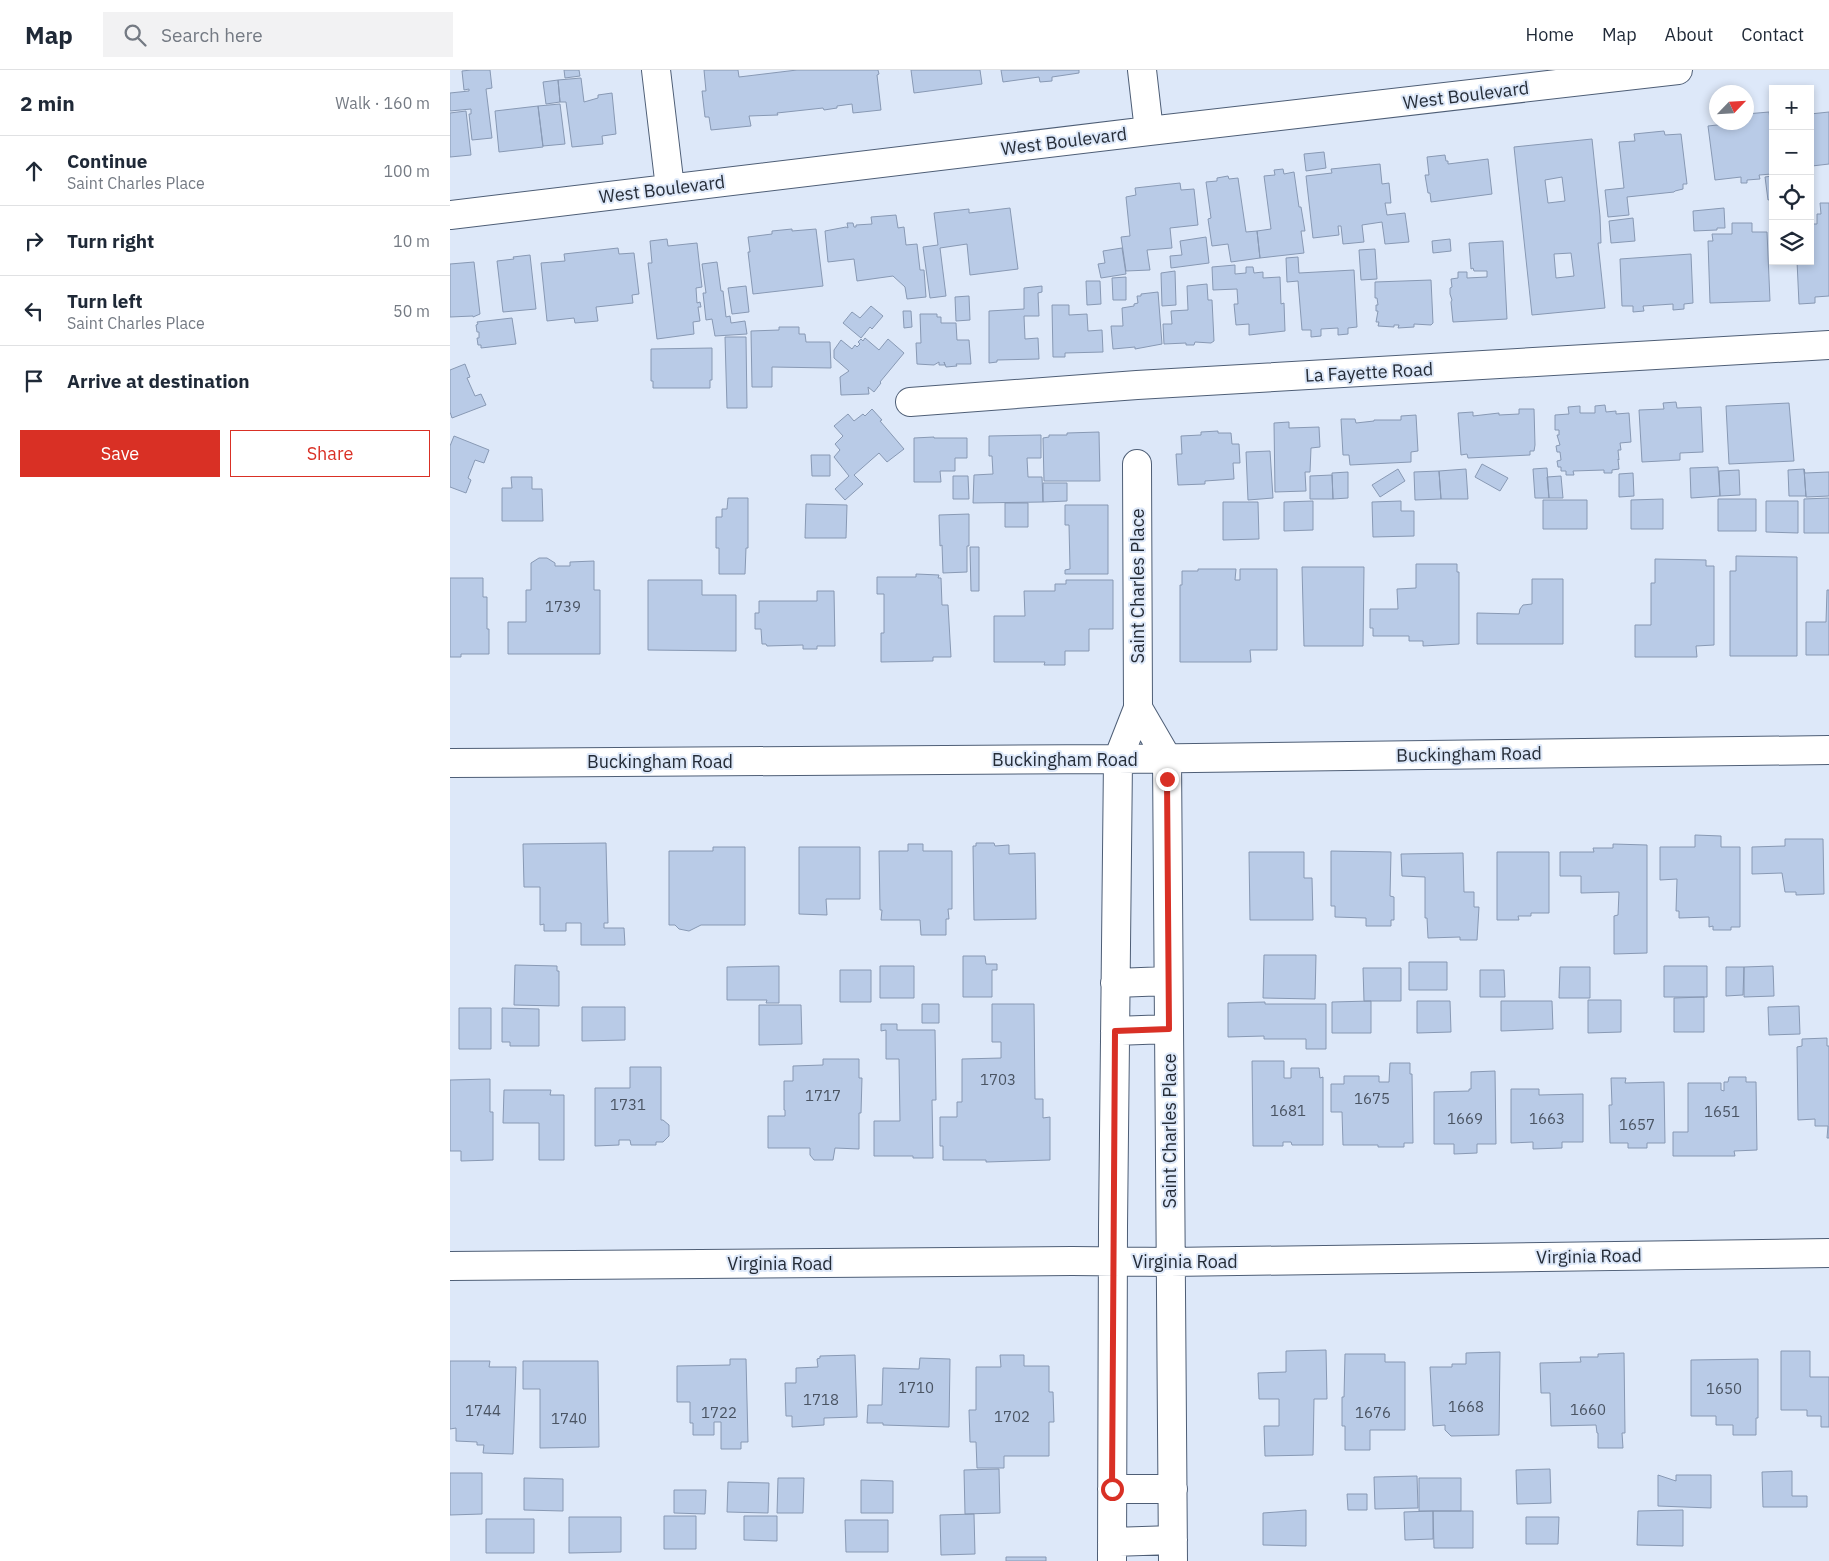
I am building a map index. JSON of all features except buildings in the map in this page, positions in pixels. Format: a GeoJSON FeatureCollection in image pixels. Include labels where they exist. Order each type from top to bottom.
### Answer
{"type":"FeatureCollection","features":[{"type":"Feature","properties":{"kind":"street"},"geometry":{"type":"LineString","coordinates":[[656,70],[670,188]]}},
{"type":"Feature","properties":{"kind":"street"},"geometry":{"type":"LineString","coordinates":[[1142,70],[1149,131]]}},
{"type":"Feature","properties":{"kind":"street","name":"West Boulevard"},"geometry":{"type":"LineString","coordinates":[[450,215],[1630,73],[1678,70]]}},
{"type":"Feature","properties":{"kind":"street","name":"La Fayette Road"},"geometry":{"type":"LineString","coordinates":[[910,402],[1157,384],[1829,345]]}},
{"type":"Feature","properties":{"kind":"street","name":"Saint Charles Place"},"geometry":{"type":"LineString","coordinates":[[1112,1552],[1112,1260],[1118,759],[1138,708],[1137,464]]}},
{"type":"Feature","properties":{"kind":"street","name":"Saint Charles Place"},"geometry":{"type":"LineString","coordinates":[[1138,708],[1166,758],[1173,1550]]}},
{"type":"Feature","properties":{"kind":"street","name":"Buckingham Road"},"geometry":{"type":"LineString","coordinates":[[450,763],[1118,759],[1829,750]]}},
{"type":"Feature","properties":{"kind":"street"},"geometry":{"type":"LineString","coordinates":[[1115,983],[1168,981]]}},
{"type":"Feature","properties":{"kind":"street"},"geometry":{"type":"LineString","coordinates":[[1115,1031],[1169,1029]]}},
{"type":"Feature","properties":{"kind":"street","name":"Virginia Road"},"geometry":{"type":"LineString","coordinates":[[450,1266],[1112,1260],[1170,1262],[1829,1253]]}},
{"type":"Feature","properties":{"kind":"street"},"geometry":{"type":"LineString","coordinates":[[1112,1489],[1172,1489]]}},
{"type":"Feature","properties":{"kind":"street"},"geometry":{"type":"LineString","coordinates":[[1112,1552],[1173,1550]]}},
{"type":"Feature","properties":{"kind":"route"},"geometry":{"type":"LineString","coordinates":[[1112,1489],[1115,1031],[1169,1029],[1167,779]]}}]}
